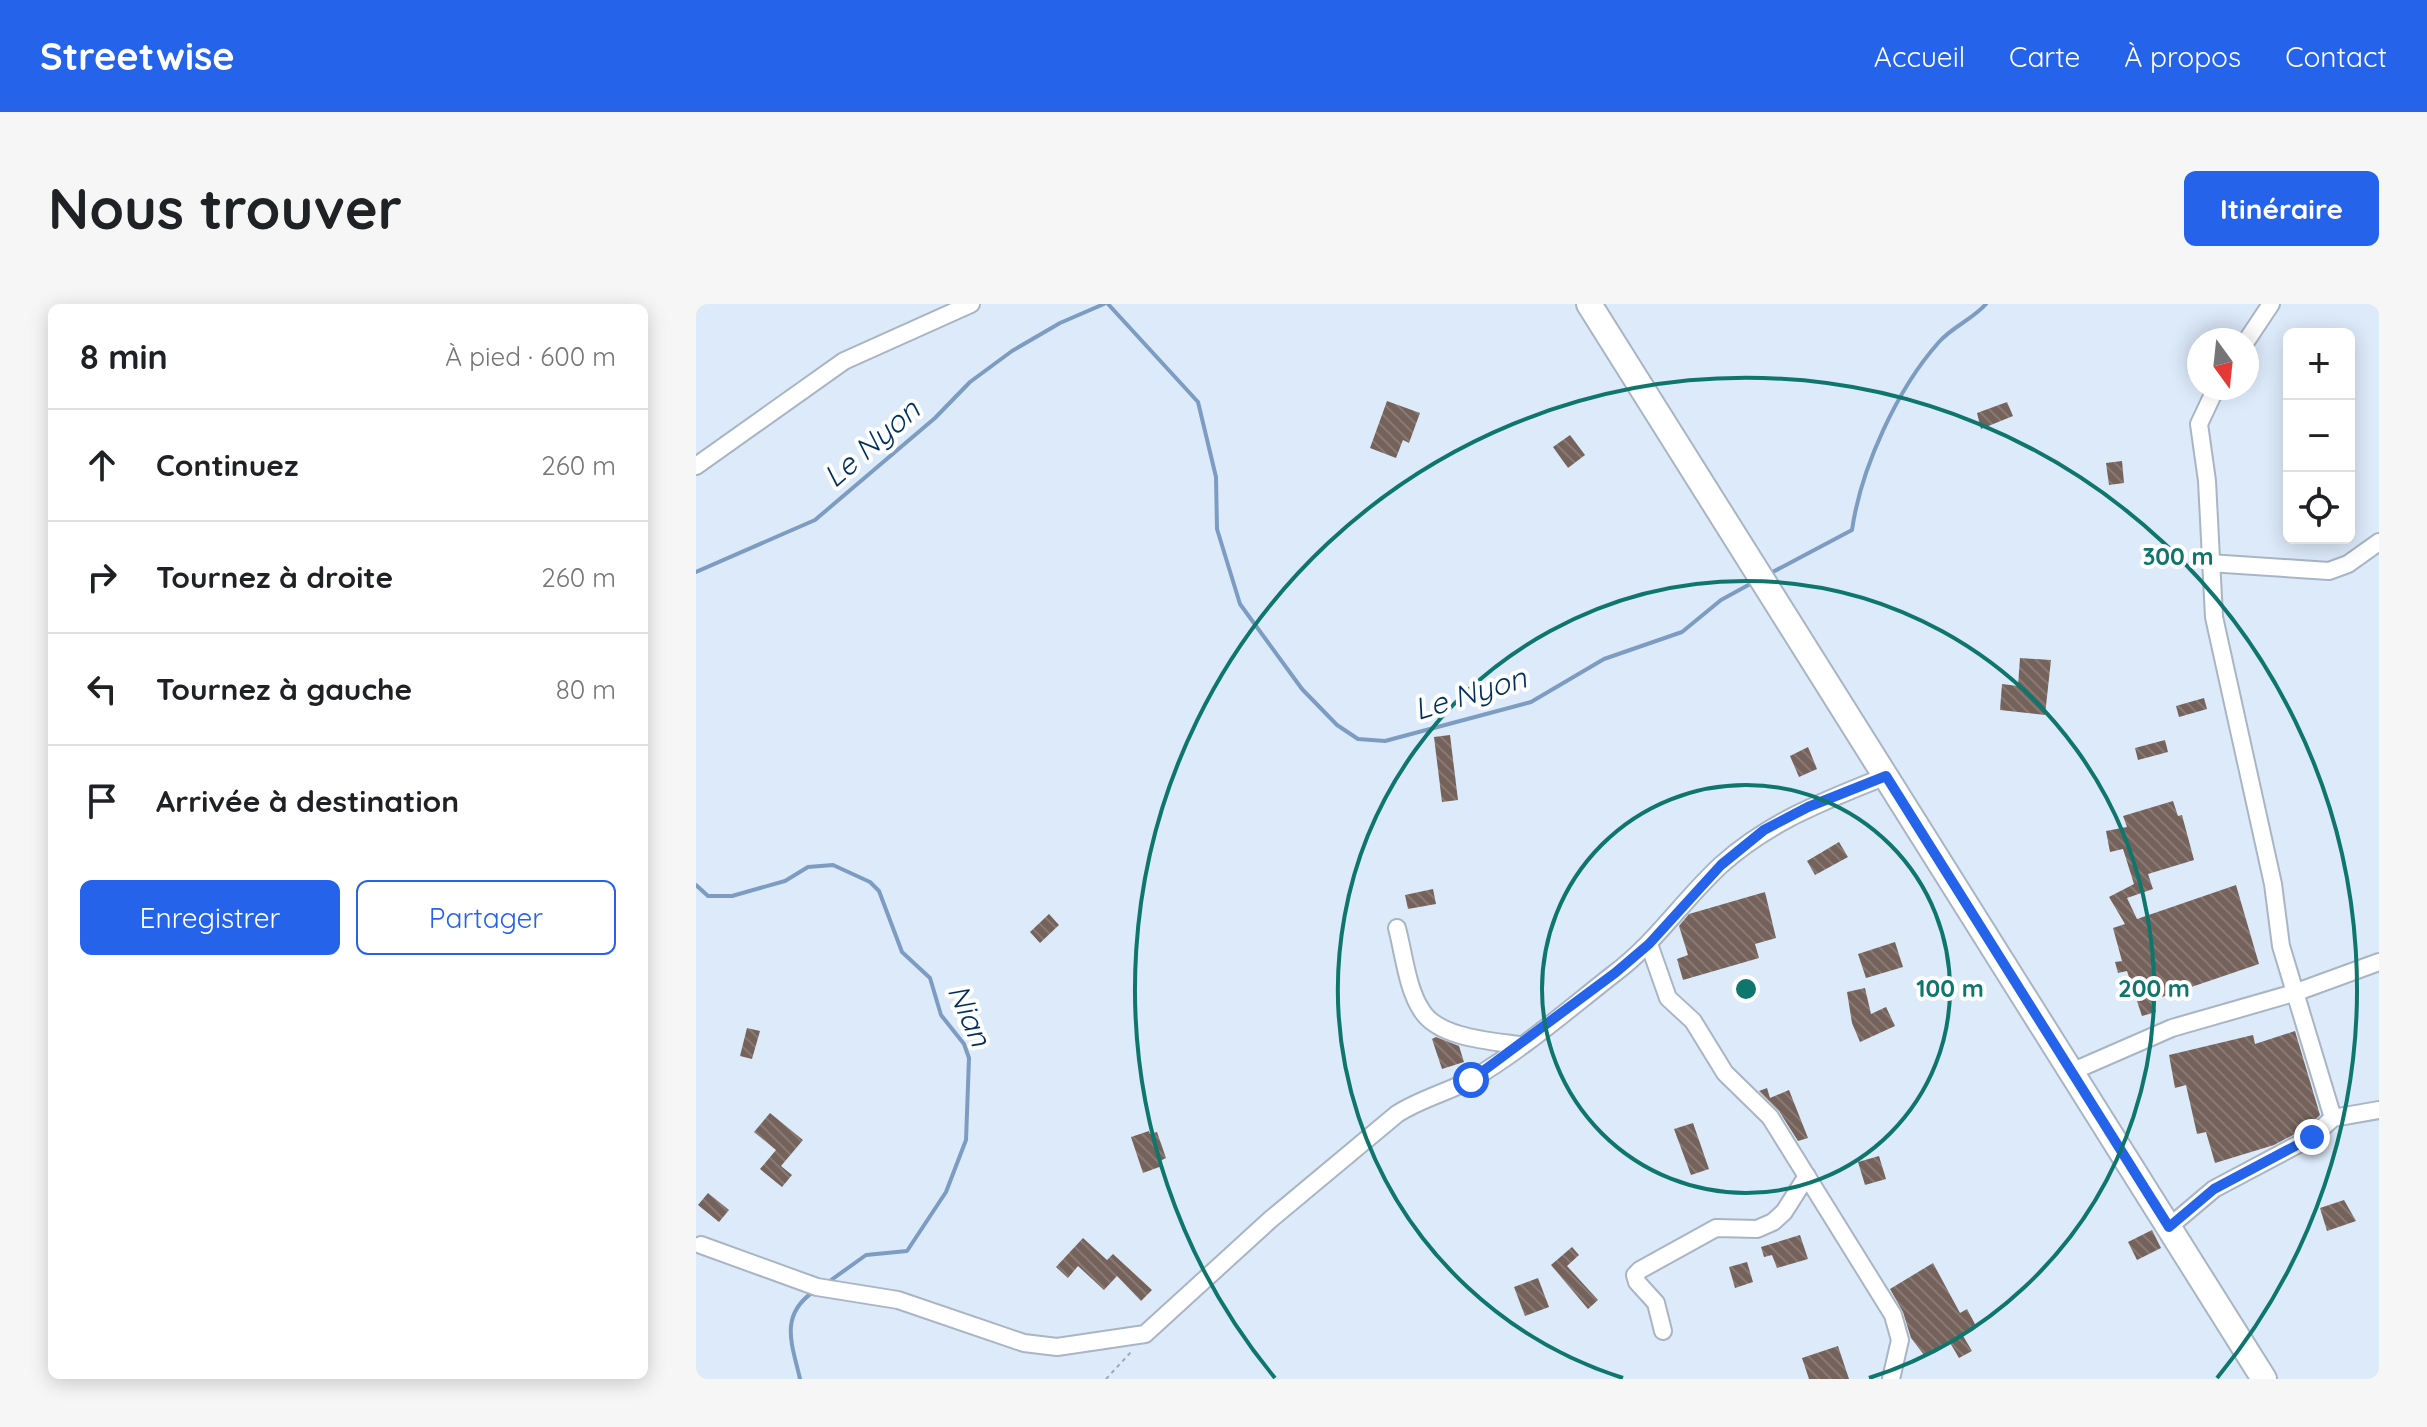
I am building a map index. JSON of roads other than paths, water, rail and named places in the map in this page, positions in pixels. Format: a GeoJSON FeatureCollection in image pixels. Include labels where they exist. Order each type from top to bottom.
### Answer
{"type":"FeatureCollection","features":[{"type":"Feature","properties":{"kind":"main road"},"geometry":{"type":"LineString","coordinates":[[1589,304],[2264,1379]]}},
{"type":"Feature","properties":{"kind":"street"},"geometry":{"type":"LineString","coordinates":[[696,466],[844,361],[971,304]]}},
{"type":"Feature","properties":{"kind":"street"},"geometry":{"type":"LineString","coordinates":[[2255,328],[2271,304]]}},
{"type":"Feature","properties":{"kind":"street"},"geometry":{"type":"LineString","coordinates":[[2210,400],[2199,424],[2207,481],[2214,617],[2294,993],[2333,1118]]}},
{"type":"Feature","properties":{"kind":"street"},"geometry":{"type":"LineString","coordinates":[[2209,563],[2329,571],[2348,564],[2379,542]]}},
{"type":"Feature","properties":{"kind":"street"},"geometry":{"type":"LineString","coordinates":[[701,1245],[817,1287],[898,1300],[1024,1343],[1057,1347],[1145,1334],[1260,1229],[1397,1114],[1416,1102],[1471,1080],[1649,944],[1721,865],[1764,830],[1808,807],[1886,776]]}},
{"type":"Feature","properties":{"kind":"street"},"geometry":{"type":"LineString","coordinates":[[1397,928],[1422,1012],[1436,1025],[1484,1040],[1519,1045]]}},
{"type":"Feature","properties":{"kind":"street"},"geometry":{"type":"LineString","coordinates":[[1649,944],[1668,998],[1693,1021],[1725,1073],[1770,1117],[1893,1315],[1900,1340],[1891,1379]]}},
{"type":"Feature","properties":{"kind":"street"},"geometry":{"type":"LineString","coordinates":[[2071,1072],[2172,1028],[2294,993],[2379,962]]}},
{"type":"Feature","properties":{"kind":"street"},"geometry":{"type":"LineString","coordinates":[[2169,1227],[2214,1189],[2312,1137],[2333,1118],[2379,1110]]}},
{"type":"Feature","properties":{"kind":"street"},"geometry":{"type":"LineString","coordinates":[[1663,1331],[1656,1303],[1637,1282],[1635,1275],[1716,1228],[1757,1229],[1773,1222],[1784,1212],[1807,1176]]}},
{"type":"Feature","properties":{"kind":"waterway","name":"Le Nyon"},"geometry":{"type":"LineString","coordinates":[[696,572],[815,520],[935,418],[970,382],[1012,351],[1060,323],[1104,304]]}},
{"type":"Feature","properties":{"kind":"waterway","name":"Le Nyon"},"geometry":{"type":"LineString","coordinates":[[1108,304],[1198,402],[1216,477],[1217,529],[1240,604],[1302,689],[1337,725],[1358,739],[1385,741],[1531,702],[1604,659],[1682,632],[1721,600],[1752,583]]}},
{"type":"Feature","properties":{"kind":"waterway","name":"Le Nyon"},"geometry":{"type":"LineString","coordinates":[[1767,575],[1852,530],[1872,456],[1909,382],[1944,337],[1986,304]]}},
{"type":"Feature","properties":{"kind":"waterway","name":"Nian"},"geometry":{"type":"LineString","coordinates":[[696,885],[708,896],[732,896],[785,881],[808,867],[833,865],[870,882],[879,891],[902,952],[930,978],[941,1015],[964,1044],[969,1058],[966,1140],[946,1192],[907,1251],[866,1255],[827,1283]]}},
{"type":"Feature","properties":{"kind":"waterway","name":"Nian"},"geometry":{"type":"LineString","coordinates":[[800,1379],[792,1342],[792,1321],[802,1301],[813,1292]]}}]}
